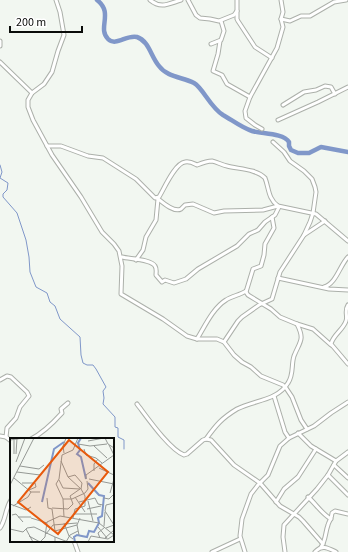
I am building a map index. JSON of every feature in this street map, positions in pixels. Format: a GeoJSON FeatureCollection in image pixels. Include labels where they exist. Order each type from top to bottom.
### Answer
{"type":"FeatureCollection","features":[{"type":"Feature","properties":{"kind":"street"},"geometry":{"type":"LineString","coordinates":[[56,0],[60,12],[64,35],[50,76],[44,84],[32,94],[28,102],[29,109],[52,155],[81,197],[102,232],[114,244],[122,257],[120,291],[122,295],[163,319],[182,334],[198,339],[218,340],[224,342],[234,355],[251,367],[260,376],[285,387],[292,397],[301,420],[307,430]]}},
{"type":"Feature","properties":{"kind":"street"},"geometry":{"type":"LineString","coordinates":[[150,0],[155,4],[162,6],[181,0]]}},
{"type":"Feature","properties":{"kind":"street"},"geometry":{"type":"LineString","coordinates":[[188,0],[196,15],[200,18],[210,18],[221,21],[234,15],[237,11]]}},
{"type":"Feature","properties":{"kind":"street"},"geometry":{"type":"LineString","coordinates":[[237,0],[237,19],[256,47],[272,58]]}},
{"type":"Feature","properties":{"kind":"street"},"geometry":{"type":"LineString","coordinates":[[262,130],[246,118],[245,111],[250,97],[277,48],[283,27],[281,19],[283,12],[281,0]]}},
{"type":"Feature","properties":{"kind":"street"},"geometry":{"type":"LineString","coordinates":[[281,19],[290,22],[301,16],[310,16],[334,2],[346,0]]}},
{"type":"Feature","properties":{"kind":"street"},"geometry":{"type":"LineString","coordinates":[[221,21],[224,31],[213,70],[222,75],[228,84],[250,97]]}},
{"type":"Feature","properties":{"kind":"street"},"geometry":{"type":"LineString","coordinates":[[0,41],[0,46]]}},
{"type":"Feature","properties":{"kind":"street"},"geometry":{"type":"LineString","coordinates":[[211,44],[220,41]]}},
{"type":"Feature","properties":{"kind":"street"},"geometry":{"type":"LineString","coordinates":[[0,62],[32,94]]}},
{"type":"Feature","properties":{"kind":"street"},"geometry":{"type":"LineString","coordinates":[[283,105],[304,92],[316,90],[323,86],[331,87],[335,94]]}},
{"type":"Feature","properties":{"kind":"street"},"geometry":{"type":"LineString","coordinates":[[278,120],[348,87]]}},
{"type":"Feature","properties":{"kind":"street"},"geometry":{"type":"LineString","coordinates":[[224,342],[238,321],[262,304],[272,299],[283,267],[304,235],[313,213],[316,192],[314,181],[304,171],[290,161],[284,152],[273,142]]}},
{"type":"Feature","properties":{"kind":"street"},"geometry":{"type":"LineString","coordinates":[[47,146],[61,146],[88,156],[103,158],[136,179],[153,197],[167,206],[177,210],[180,210],[185,204],[192,204],[214,213],[224,211],[263,210],[279,207],[313,213],[325,221],[348,241]]}},
{"type":"Feature","properties":{"kind":"street"},"geometry":{"type":"LineString","coordinates":[[136,260],[143,250],[146,237],[156,220],[157,199],[175,169],[181,163],[190,162],[197,165],[207,161],[213,161],[225,166],[254,172],[264,176],[267,181],[270,197],[279,207]]}},
{"type":"Feature","properties":{"kind":"street"},"geometry":{"type":"LineString","coordinates":[[122,257],[154,264],[156,268],[156,275],[160,281],[162,282],[165,280],[173,283],[179,283],[198,269],[237,246],[247,236],[258,230],[265,222],[277,213],[279,207]]}},
{"type":"Feature","properties":{"kind":"street"},"geometry":{"type":"LineString","coordinates":[[198,339],[211,316],[220,304],[227,299],[246,291],[253,269],[261,266],[264,255],[264,244],[274,228],[272,217]]}},
{"type":"Feature","properties":{"kind":"street"},"geometry":{"type":"LineString","coordinates":[[304,235],[325,221]]}},
{"type":"Feature","properties":{"kind":"street"},"geometry":{"type":"LineString","coordinates":[[322,288],[330,284],[343,262],[348,257]]}},
{"type":"Feature","properties":{"kind":"street"},"geometry":{"type":"LineString","coordinates":[[278,278],[322,288],[348,290]]}},
{"type":"Feature","properties":{"kind":"street"},"geometry":{"type":"LineString","coordinates":[[246,291],[248,295],[271,309],[280,317],[313,329],[331,345],[348,364]]}},
{"type":"Feature","properties":{"kind":"street"},"geometry":{"type":"LineString","coordinates":[[331,345],[331,340],[346,322],[346,309],[348,305]]}},
{"type":"Feature","properties":{"kind":"street"},"geometry":{"type":"LineString","coordinates":[[137,404],[165,440],[180,454],[187,454],[206,439],[216,424],[237,409],[274,396],[285,387],[293,373],[293,359],[301,342],[301,333],[297,324]]}},
{"type":"Feature","properties":{"kind":"street"},"geometry":{"type":"LineString","coordinates":[[0,380],[8,376],[10,377],[27,392],[29,396],[20,407],[16,418],[8,428],[6,437]]}},
{"type":"Feature","properties":{"kind":"street"},"geometry":{"type":"LineString","coordinates":[[274,396],[285,432],[289,438]]}},
{"type":"Feature","properties":{"kind":"street"},"geometry":{"type":"LineString","coordinates":[[245,552],[240,539],[242,519],[252,494],[268,475],[280,446],[289,438],[314,426],[348,402]]}},
{"type":"Feature","properties":{"kind":"street"},"geometry":{"type":"LineString","coordinates":[[33,438],[40,434],[51,424],[62,413],[61,409],[68,403]]}},
{"type":"Feature","properties":{"kind":"street"},"geometry":{"type":"LineString","coordinates":[[298,433],[306,443],[336,461]]}},
{"type":"Feature","properties":{"kind":"street"},"geometry":{"type":"LineString","coordinates":[[0,436],[6,437],[10,440]]}},
{"type":"Feature","properties":{"kind":"street"},"geometry":{"type":"LineString","coordinates":[[206,439],[211,440],[240,470],[260,483],[276,502],[284,509],[294,514],[311,529],[322,546],[336,552]]}},
{"type":"Feature","properties":{"kind":"street"},"geometry":{"type":"LineString","coordinates":[[276,502],[284,489],[298,477],[316,449]]}},
{"type":"Feature","properties":{"kind":"street"},"geometry":{"type":"LineString","coordinates":[[285,552],[283,538],[284,525],[328,475],[336,461],[348,452]]}},
{"type":"Feature","properties":{"kind":"street"},"geometry":{"type":"LineString","coordinates":[[334,465],[348,478]]}},
{"type":"Feature","properties":{"kind":"street"},"geometry":{"type":"LineString","coordinates":[[328,475],[348,495]]}},
{"type":"Feature","properties":{"kind":"street"},"geometry":{"type":"LineString","coordinates":[[308,497],[325,515],[331,519]]}},
{"type":"Feature","properties":{"kind":"street"},"geometry":{"type":"LineString","coordinates":[[0,528],[10,502]]}},
{"type":"Feature","properties":{"kind":"street"},"geometry":{"type":"LineString","coordinates":[[315,552],[322,546],[332,514],[335,511],[348,514]]}},
{"type":"Feature","properties":{"kind":"street"},"geometry":{"type":"LineString","coordinates":[[0,516],[5,514]]}},
{"type":"Feature","properties":{"kind":"street"},"geometry":{"type":"LineString","coordinates":[[212,552],[240,539]]}},
{"type":"Feature","properties":{"kind":"street"},"geometry":{"type":"LineString","coordinates":[[74,542],[78,552]]}},
{"type":"Feature","properties":{"kind":"waterway"},"geometry":{"type":"LineString","coordinates":[[97,0],[102,5],[104,10],[104,30],[108,39],[114,42],[129,37],[137,37],[141,39],[162,70],[170,75],[197,85],[218,112],[237,124],[252,131],[282,137],[289,142],[291,150],[298,153],[309,153],[321,147],[348,152]]}},
{"type":"Feature","properties":{"kind":"waterway"},"geometry":{"type":"LineString","coordinates":[[0,165],[2,172],[0,178],[8,183],[7,190],[3,194],[3,197],[17,213],[26,240],[30,272],[36,287],[47,293],[50,302],[55,306],[60,319],[80,337],[83,363],[93,365],[106,387],[103,391],[103,404],[115,417],[115,427],[118,428],[118,437],[124,440],[124,449]]}}]}
